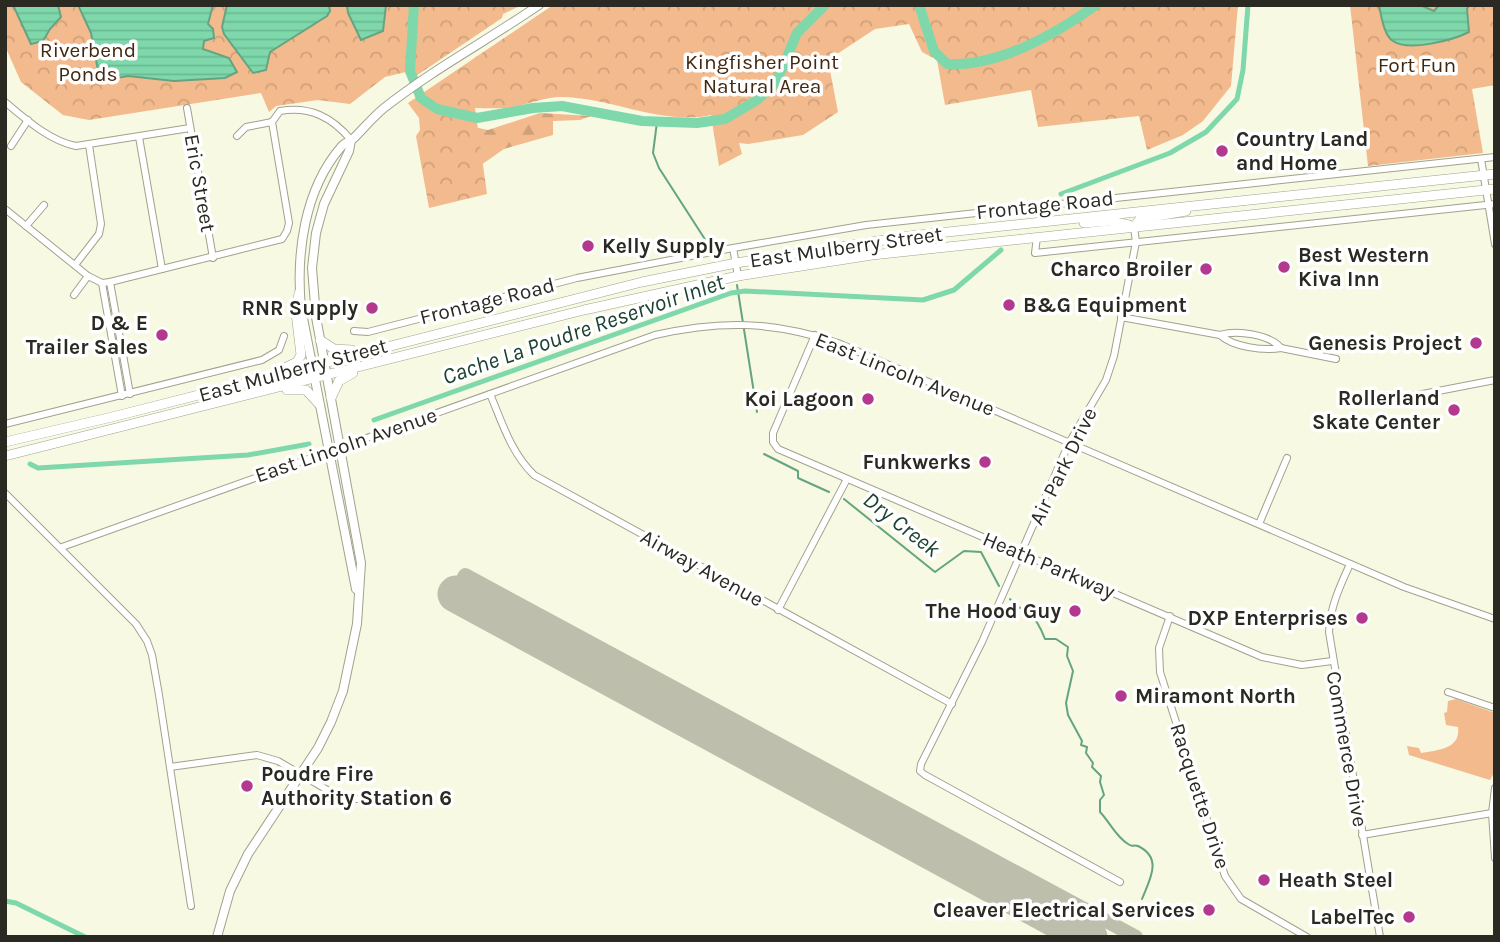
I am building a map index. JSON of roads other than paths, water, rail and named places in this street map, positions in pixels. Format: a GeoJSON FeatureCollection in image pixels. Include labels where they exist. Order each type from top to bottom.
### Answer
{"type":"FeatureCollection","features":[{"type":"Feature","properties":{"kind":"highway","name":"East Mulberry Street"},"geometry":{"type":"LineString","coordinates":[[5,442],[642,282],[736,263],[851,244],[1495,174]]}},
{"type":"Feature","properties":{"kind":"highway","name":"East Mulberry Street"},"geometry":{"type":"LineString","coordinates":[[5,458],[24,456],[41,447],[596,307],[738,276],[872,254],[1490,190]]}},
{"type":"Feature","properties":{"kind":"highway"},"geometry":{"type":"LineString","coordinates":[[955,232],[1019,230],[1110,221],[1133,227],[1140,219],[1214,203]]}},
{"type":"Feature","properties":{"kind":"highway"},"geometry":{"type":"LineString","coordinates":[[190,397],[297,362],[302,352],[296,313],[299,293]]}},
{"type":"Feature","properties":{"kind":"highway"},"geometry":{"type":"LineString","coordinates":[[320,340],[334,349],[348,351],[446,326],[466,326]]}},
{"type":"Feature","properties":{"kind":"highway"},"geometry":{"type":"LineString","coordinates":[[331,398],[336,384],[348,374],[416,356],[443,345]]}},
{"type":"Feature","properties":{"kind":"highway"},"geometry":{"type":"LineString","coordinates":[[173,415],[192,414],[291,389],[306,390],[319,404]]}},
{"type":"Feature","properties":{"kind":"main road"},"geometry":{"type":"LineString","coordinates":[[358,596],[350,566],[299,293],[301,246],[311,204],[342,145],[351,140],[368,122],[396,99],[539,5]]}},
{"type":"Feature","properties":{"kind":"main road"},"geometry":{"type":"LineString","coordinates":[[217,937],[230,891],[239,871],[318,748],[343,691],[357,624],[362,563],[320,340],[313,286],[316,233],[329,190],[349,151],[351,140]]}},
{"type":"Feature","properties":{"kind":"street"},"geometry":{"type":"LineString","coordinates":[[5,102],[64,144],[76,146],[190,128]]}},
{"type":"Feature","properties":{"kind":"street","name":"Eric Street"},"geometry":{"type":"LineString","coordinates":[[187,108],[212,258]]}},
{"type":"Feature","properties":{"kind":"street"},"geometry":{"type":"LineString","coordinates":[[237,136],[246,127],[272,122],[280,111],[306,110],[328,118],[343,129],[351,140]]}},
{"type":"Feature","properties":{"kind":"street"},"geometry":{"type":"LineString","coordinates":[[11,146],[28,120]]}},
{"type":"Feature","properties":{"kind":"street"},"geometry":{"type":"LineString","coordinates":[[5,209],[88,276],[106,283],[277,241],[288,231],[289,223],[272,122]]}},
{"type":"Feature","properties":{"kind":"street"},"geometry":{"type":"LineString","coordinates":[[139,137],[162,270]]}},
{"type":"Feature","properties":{"kind":"street"},"geometry":{"type":"LineString","coordinates":[[75,265],[99,234],[101,224],[89,145]]}},
{"type":"Feature","properties":{"kind":"street","name":"Frontage Road"},"geometry":{"type":"LineString","coordinates":[[354,331],[368,332],[577,278],[878,223],[1495,157]]}},
{"type":"Feature","properties":{"kind":"street"},"geometry":{"type":"LineString","coordinates":[[1481,159],[1490,190],[1495,244]]}},
{"type":"Feature","properties":{"kind":"street"},"geometry":{"type":"LineString","coordinates":[[1137,211],[1139,195]]}},
{"type":"Feature","properties":{"kind":"street"},"geometry":{"type":"LineString","coordinates":[[26,226],[44,205]]}},
{"type":"Feature","properties":{"kind":"street","name":"Frontage Road"},"geometry":{"type":"LineString","coordinates":[[1037,237],[1035,253],[1491,205]]}},
{"type":"Feature","properties":{"kind":"street","name":"Air Park Drive"},"geometry":{"type":"LineString","coordinates":[[1121,883],[925,775],[920,771],[920,764],[952,704],[1069,443],[1106,380],[1113,360],[1136,242],[1133,227]]}},
{"type":"Feature","properties":{"kind":"street"},"geometry":{"type":"LineString","coordinates":[[733,248],[738,276]]}},
{"type":"Feature","properties":{"kind":"street"},"geometry":{"type":"LineString","coordinates":[[74,295],[88,276]]}},
{"type":"Feature","properties":{"kind":"street"},"geometry":{"type":"LineString","coordinates":[[106,283],[126,395]]}},
{"type":"Feature","properties":{"kind":"street"},"geometry":{"type":"LineString","coordinates":[[1121,317],[1220,335],[1228,342],[1271,350],[1280,348],[1336,359]]}},
{"type":"Feature","properties":{"kind":"street","name":"East Lincoln Avenue"},"geometry":{"type":"LineString","coordinates":[[62,547],[655,335],[689,327],[744,324],[784,328],[815,335],[1404,587],[1495,619]]}},
{"type":"Feature","properties":{"kind":"street","name":"Heath Parkway"},"geometry":{"type":"LineString","coordinates":[[815,335],[773,433],[773,442],[778,449],[1277,662],[1301,665],[1332,661]]}},
{"type":"Feature","properties":{"kind":"street"},"geometry":{"type":"LineString","coordinates":[[5,424],[269,358],[282,346],[284,336]]}},
{"type":"Feature","properties":{"kind":"street"},"geometry":{"type":"LineString","coordinates":[[1376,403],[1495,380]]}},
{"type":"Feature","properties":{"kind":"street","name":"Airway Avenue"},"geometry":{"type":"LineString","coordinates":[[490,394],[510,442],[534,475],[952,704]]}},
{"type":"Feature","properties":{"kind":"street"},"geometry":{"type":"LineString","coordinates":[[1259,524],[1287,458]]}},
{"type":"Feature","properties":{"kind":"street"},"geometry":{"type":"LineString","coordinates":[[778,610],[847,479]]}},
{"type":"Feature","properties":{"kind":"street"},"geometry":{"type":"LineString","coordinates":[[5,493],[123,609],[147,641],[154,664],[191,906]]}},
{"type":"Feature","properties":{"kind":"street","name":"Commerce Drive"},"geometry":{"type":"LineString","coordinates":[[1350,564],[1335,598],[1328,632],[1380,937]]}},
{"type":"Feature","properties":{"kind":"street","name":"Racquette Drive"},"geometry":{"type":"LineString","coordinates":[[1170,616],[1159,648],[1160,672],[1225,876],[1241,899],[1307,937]]}},
{"type":"Feature","properties":{"kind":"street"},"geometry":{"type":"LineString","coordinates":[[1448,692],[1495,708]]}},
{"type":"Feature","properties":{"kind":"street"},"geometry":{"type":"LineString","coordinates":[[170,767],[257,755],[278,761],[341,798],[408,802]]}},
{"type":"Feature","properties":{"kind":"street"},"geometry":{"type":"LineString","coordinates":[[1495,788],[1492,813],[1495,858]]}},
{"type":"Feature","properties":{"kind":"street"},"geometry":{"type":"LineString","coordinates":[[1362,835],[1492,813]]}},
{"type":"Feature","properties":{"kind":"waterway"},"geometry":{"type":"LineString","coordinates":[[414,5],[410,71],[421,98],[437,109],[477,118],[562,106],[642,121],[697,123],[725,119],[757,100],[776,83],[797,33],[825,5]]}},
{"type":"Feature","properties":{"kind":"waterway"},"geometry":{"type":"LineString","coordinates":[[919,5],[934,51],[947,64],[966,64],[1006,54],[1045,37],[1096,5]]}},
{"type":"Feature","properties":{"kind":"waterway","name":"Cache La Poudre Reservoir Inlet"},"geometry":{"type":"LineString","coordinates":[[1061,194],[1170,153],[1206,132],[1237,99],[1243,70],[1248,5]]}},
{"type":"Feature","properties":{"kind":"waterway","name":"Dry Creek"},"geometry":{"type":"LineString","coordinates":[[657,122],[653,153],[659,168],[708,244]]}},
{"type":"Feature","properties":{"kind":"waterway","name":"Cache La Poudre Reservoir Inlet"},"geometry":{"type":"LineString","coordinates":[[374,420],[731,293],[745,291],[923,300],[954,290],[1001,250]]}},
{"type":"Feature","properties":{"kind":"waterway","name":"Dry Creek"},"geometry":{"type":"LineString","coordinates":[[737,285],[757,412]]}},
{"type":"Feature","properties":{"kind":"waterway","name":"Cache La Poudre Reservoir Inlet"},"geometry":{"type":"LineString","coordinates":[[30,464],[38,468],[248,455],[309,444]]}},
{"type":"Feature","properties":{"kind":"waterway","name":"Dry Creek"},"geometry":{"type":"LineString","coordinates":[[764,454],[798,471],[798,478],[829,492]]}},
{"type":"Feature","properties":{"kind":"waterway","name":"Dry Creek"},"geometry":{"type":"LineString","coordinates":[[844,499],[935,572],[964,551],[981,552],[999,586]]}},
{"type":"Feature","properties":{"kind":"waterway","name":"Dry Creek"},"geometry":{"type":"LineString","coordinates":[[1010,599],[1032,616],[1045,639],[1056,639],[1068,647],[1067,656],[1073,671],[1066,703],[1068,715],[1082,741],[1081,745],[1087,747],[1086,753],[1093,763],[1092,767],[1101,776],[1104,795],[1100,800],[1100,812],[1120,837],[1130,845],[1146,851],[1152,863],[1151,877],[1142,899]]}},
{"type":"Feature","properties":{"kind":"waterway"},"geometry":{"type":"LineString","coordinates":[[5,901],[16,903],[85,937]]}},
{"type":"Feature","properties":{"kind":"place","name":"Country Land and Home"},"geometry":{"type":"Point","coordinates":[1222,151]}},
{"type":"Feature","properties":{"kind":"place","name":"Kelly Supply"},"geometry":{"type":"Point","coordinates":[588,246]}},
{"type":"Feature","properties":{"kind":"place","name":"Best Western Kiva Inn"},"geometry":{"type":"Point","coordinates":[1284,267]}},
{"type":"Feature","properties":{"kind":"place","name":"Charco Broiler"},"geometry":{"type":"Point","coordinates":[1206,269]}},
{"type":"Feature","properties":{"kind":"place","name":"B&G Equipment"},"geometry":{"type":"Point","coordinates":[1009,305]}},
{"type":"Feature","properties":{"kind":"place","name":"RNR Supply"},"geometry":{"type":"Point","coordinates":[372,308]}},
{"type":"Feature","properties":{"kind":"place","name":"D & E Trailer Sales"},"geometry":{"type":"Point","coordinates":[162,335]}},
{"type":"Feature","properties":{"kind":"place","name":"Genesis Project"},"geometry":{"type":"Point","coordinates":[1476,343]}},
{"type":"Feature","properties":{"kind":"place","name":"Koi Lagoon"},"geometry":{"type":"Point","coordinates":[868,399]}},
{"type":"Feature","properties":{"kind":"place","name":"Rollerland Skate Center"},"geometry":{"type":"Point","coordinates":[1454,410]}},
{"type":"Feature","properties":{"kind":"place","name":"Funkwerks"},"geometry":{"type":"Point","coordinates":[985,462]}},
{"type":"Feature","properties":{"kind":"place","name":"The Hood Guy"},"geometry":{"type":"Point","coordinates":[1075,611]}},
{"type":"Feature","properties":{"kind":"place","name":"DXP Enterprises"},"geometry":{"type":"Point","coordinates":[1362,618]}},
{"type":"Feature","properties":{"kind":"place","name":"Miramont North"},"geometry":{"type":"Point","coordinates":[1121,696]}},
{"type":"Feature","properties":{"kind":"place","name":"Poudre Fire Authority Station 6"},"geometry":{"type":"Point","coordinates":[247,786]}},
{"type":"Feature","properties":{"kind":"place","name":"Heath Steel"},"geometry":{"type":"Point","coordinates":[1264,880]}},
{"type":"Feature","properties":{"kind":"place","name":"Cleaver Electrical Services"},"geometry":{"type":"Point","coordinates":[1209,910]}},
{"type":"Feature","properties":{"kind":"place","name":"LabelTec"},"geometry":{"type":"Point","coordinates":[1409,917]}},
{"type":"Feature","properties":{"kind":"park label","name":"Riverbend Ponds"},"geometry":{"type":"Point","coordinates":[88,62]}},
{"type":"Feature","properties":{"kind":"park label","name":"Fort Fun"},"geometry":{"type":"Point","coordinates":[1417,65]}},
{"type":"Feature","properties":{"kind":"park label","name":"Kingfisher Point Natural Area"},"geometry":{"type":"Point","coordinates":[762,74]}}]}
